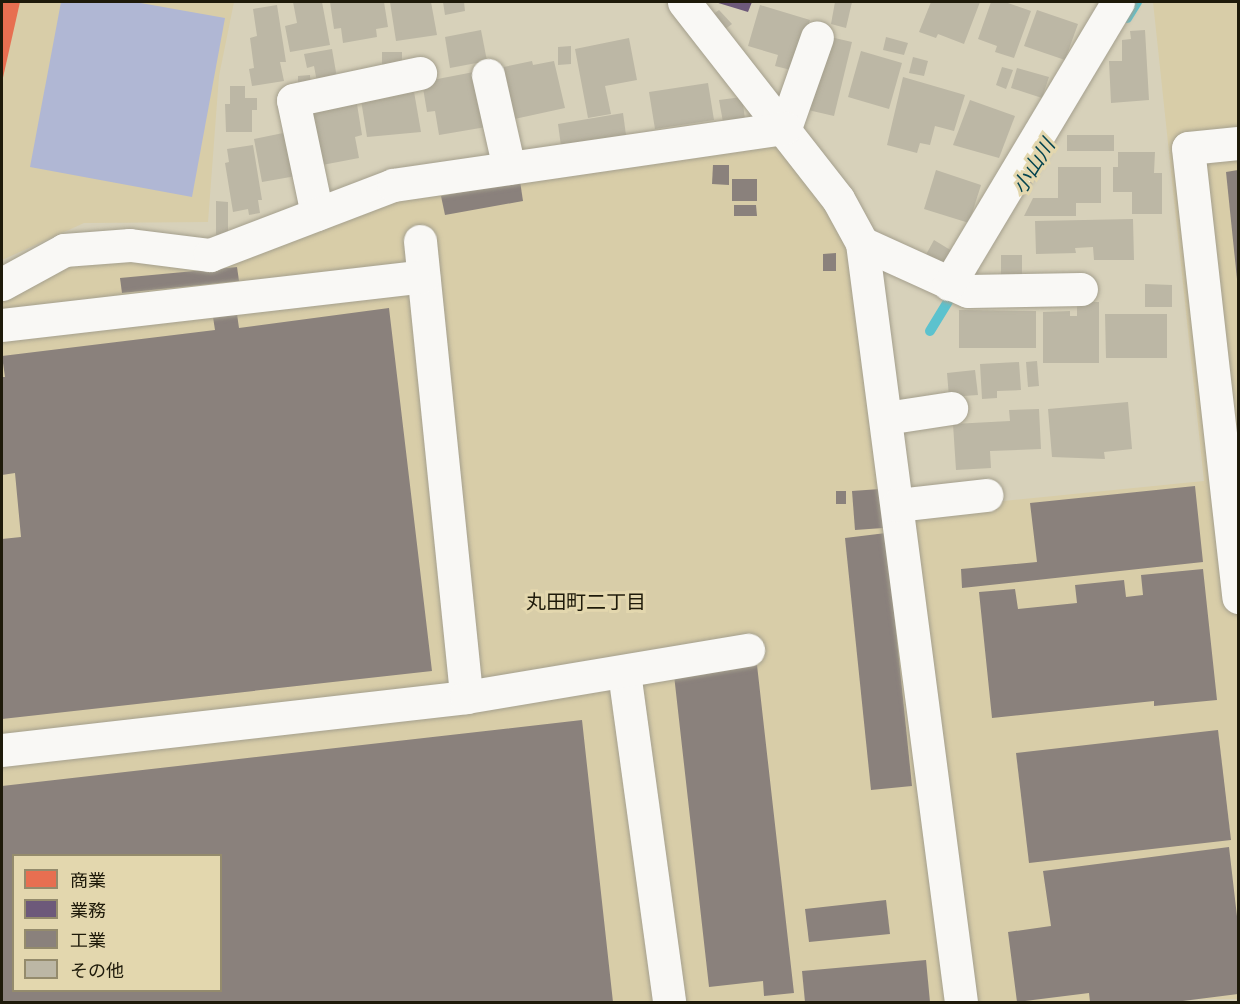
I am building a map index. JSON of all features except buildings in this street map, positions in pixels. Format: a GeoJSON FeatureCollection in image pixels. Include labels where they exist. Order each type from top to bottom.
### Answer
{"type":"FeatureCollection","features":[{"type":"Feature","properties":{"kind":"street"},"geometry":{"type":"LineString","coordinates":[[684,2],[785,128],[838,199],[862,243],[961,1002]]}},
{"type":"Feature","properties":{"kind":"street"},"geometry":{"type":"LineString","coordinates":[[958,287],[1118,2]]}},
{"type":"Feature","properties":{"kind":"street"},"geometry":{"type":"LineString","coordinates":[[785,128],[817,37]]}},
{"type":"Feature","properties":{"kind":"street"},"geometry":{"type":"LineString","coordinates":[[317,214],[293,100],[420,73]]}},
{"type":"Feature","properties":{"kind":"street"},"geometry":{"type":"LineString","coordinates":[[488,75],[508,168]]}},
{"type":"Feature","properties":{"kind":"street"},"geometry":{"type":"LineString","coordinates":[[2,284],[64,250],[130,245],[210,255],[393,185],[785,128]]}},
{"type":"Feature","properties":{"kind":"street"},"geometry":{"type":"LineString","coordinates":[[1239,143],[1188,148],[1239,597]]}},
{"type":"Feature","properties":{"kind":"street"},"geometry":{"type":"LineString","coordinates":[[958,287],[1010,225]]}},
{"type":"Feature","properties":{"kind":"street"},"geometry":{"type":"LineString","coordinates":[[420,242],[466,697]]}},
{"type":"Feature","properties":{"kind":"street"},"geometry":{"type":"LineString","coordinates":[[862,243],[958,287],[1081,289]]}},
{"type":"Feature","properties":{"kind":"street"},"geometry":{"type":"LineString","coordinates":[[2,325],[423,276]]}},
{"type":"Feature","properties":{"kind":"street"},"geometry":{"type":"LineString","coordinates":[[886,418],[951,408]]}},
{"type":"Feature","properties":{"kind":"street"},"geometry":{"type":"LineString","coordinates":[[897,505],[986,495]]}},
{"type":"Feature","properties":{"kind":"street"},"geometry":{"type":"LineString","coordinates":[[2,750],[466,697],[748,650]]}},
{"type":"Feature","properties":{"kind":"street"},"geometry":{"type":"LineString","coordinates":[[624,672],[669,1002]]}},
{"type":"Feature","properties":{"kind":"shaded area"},"geometry":{"type":"Polygon","coordinates":[[[2,2],[234,2],[219,76],[208,222],[84,223],[2,260],[2,2]]]}},
{"type":"Feature","properties":{"kind":"shaded area"},"geometry":{"type":"Polygon","coordinates":[[[61,2],[135,2],[225,18],[192,197],[30,167],[61,2]]]}},
{"type":"Feature","properties":{"kind":"shaded area"},"geometry":{"type":"Polygon","coordinates":[[[1153,2],[1238,2],[1238,999],[974,1002],[914,510],[1204,481],[1153,2]]]}},
{"type":"Feature","properties":{"kind":"shaded area"},"geometry":{"type":"Polygon","coordinates":[[[777,142],[859,254],[948,1002],[2,1002],[2,292],[65,260],[141,257],[393,197],[777,142]]]}},
{"type":"Feature","properties":{"kind":"waterway","name":"小山川"},"geometry":{"type":"LineString","coordinates":[[1127,18],[1137,2]]}},
{"type":"Feature","properties":{"kind":"waterway","name":"小山川"},"geometry":{"type":"LineString","coordinates":[[930,331],[955,290]]}},
{"type":"Feature","properties":{"kind":"district","name":"丸田町二丁目"},"geometry":{"type":"Point","coordinates":[586,601]}}]}
